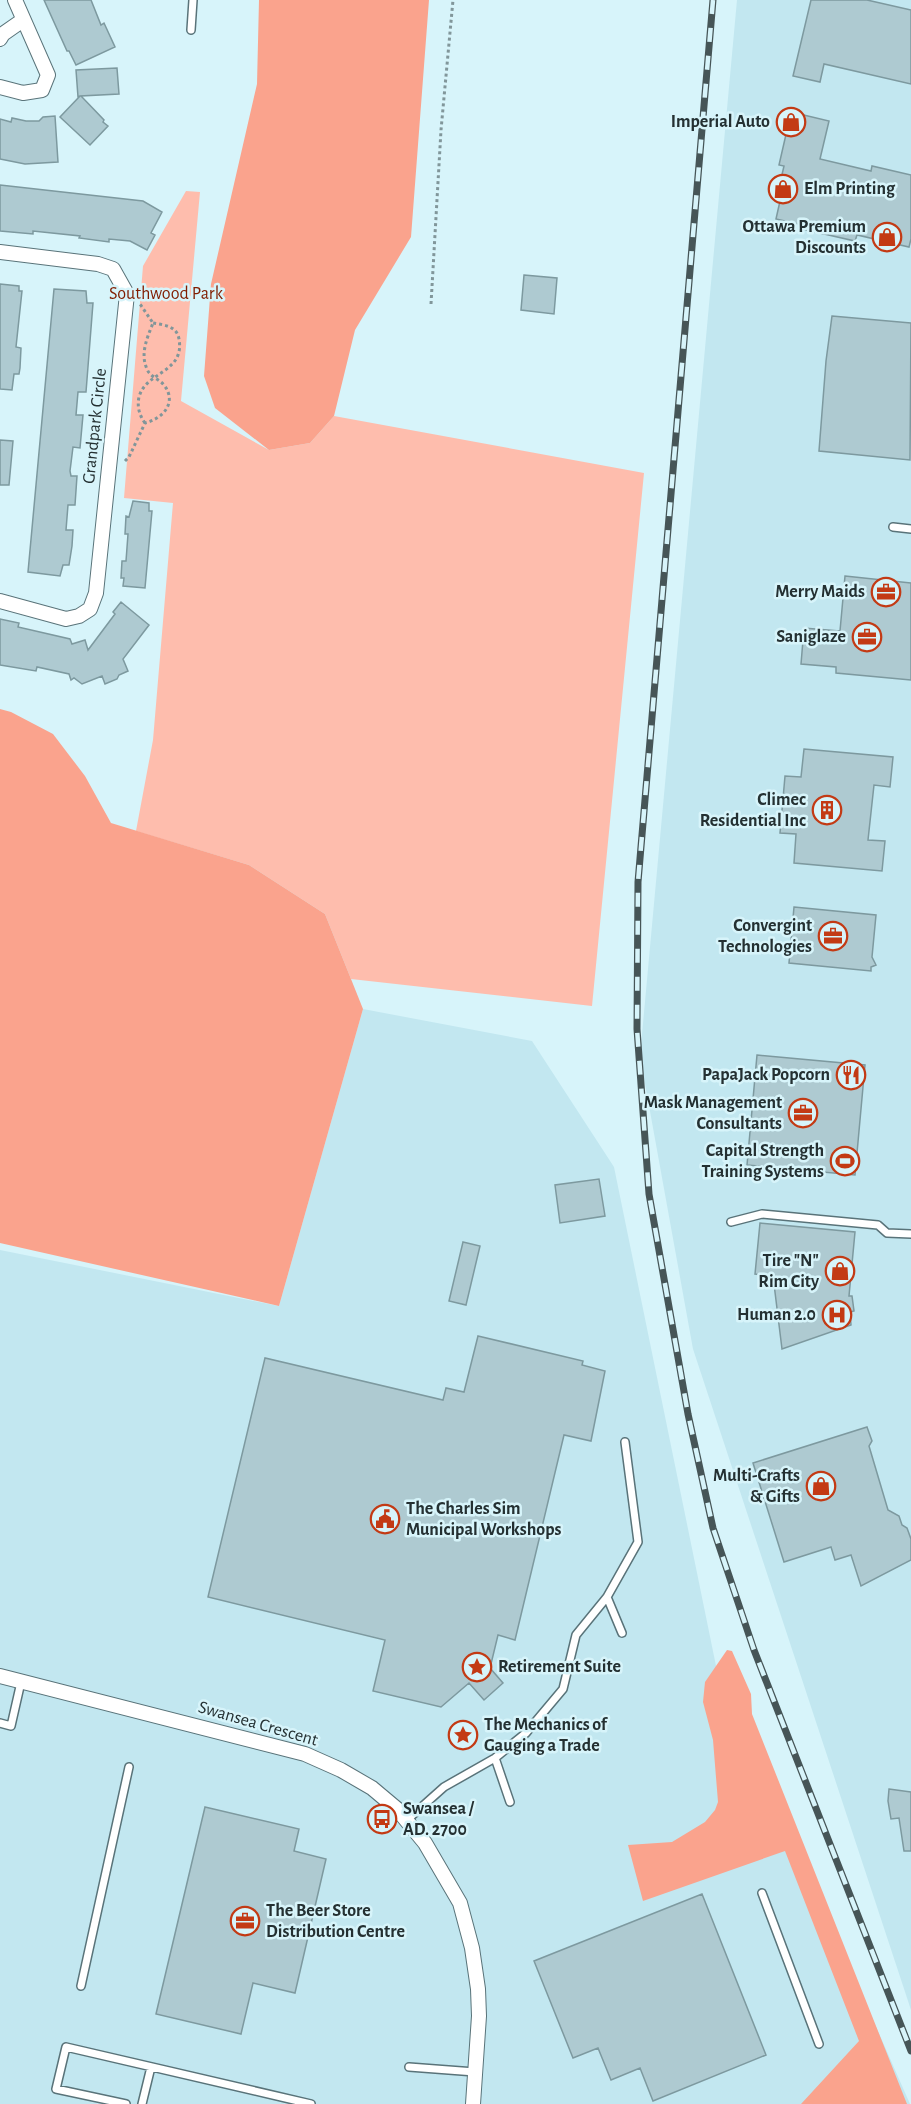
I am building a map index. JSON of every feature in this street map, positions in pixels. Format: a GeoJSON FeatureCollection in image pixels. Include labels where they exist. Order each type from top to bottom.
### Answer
{"type":"FeatureCollection","features":[{"type":"Feature","properties":{"kind":"street"},"geometry":{"type":"LineString","coordinates":[[0,87],[23,93],[42,90],[48,75],[15,0]]}},
{"type":"Feature","properties":{"kind":"street"},"geometry":{"type":"LineString","coordinates":[[0,39],[3,34],[22,20]]}},
{"type":"Feature","properties":{"kind":"street"},"geometry":{"type":"LineString","coordinates":[[0,252],[98,264],[113,269],[127,294]]}},
{"type":"Feature","properties":{"kind":"street","name":"Grandpark Circle"},"geometry":{"type":"LineString","coordinates":[[0,601],[66,619],[79,616],[90,609],[96,593],[127,294]]}},
{"type":"Feature","properties":{"kind":"street","name":"Swansea Crescent"},"geometry":{"type":"LineString","coordinates":[[0,1676],[304,1754],[341,1770],[372,1788],[397,1809],[425,1842],[460,1903],[472,1948],[479,2016],[473,2104]]}},
{"type":"Feature","properties":{"kind":"lane"},"geometry":{"type":"LineString","coordinates":[[191,30],[193,0]]}},
{"type":"Feature","properties":{"kind":"lane"},"geometry":{"type":"LineString","coordinates":[[893,527],[911,529]]}},
{"type":"Feature","properties":{"kind":"lane"},"geometry":{"type":"LineString","coordinates":[[731,1222],[762,1214],[878,1225],[887,1233],[911,1234]]}},
{"type":"Feature","properties":{"kind":"lane"},"geometry":{"type":"LineString","coordinates":[[406,1820],[444,1787],[495,1758],[526,1732],[563,1689],[576,1635],[607,1597],[638,1542],[625,1442]]}},
{"type":"Feature","properties":{"kind":"lane"},"geometry":{"type":"LineString","coordinates":[[607,1597],[622,1633]]}},
{"type":"Feature","properties":{"kind":"lane"},"geometry":{"type":"LineString","coordinates":[[0,1723],[11,1726],[21,1682]]}},
{"type":"Feature","properties":{"kind":"lane"},"geometry":{"type":"LineString","coordinates":[[495,1758],[510,1802]]}},
{"type":"Feature","properties":{"kind":"lane"},"geometry":{"type":"LineString","coordinates":[[81,1986],[129,1767]]}},
{"type":"Feature","properties":{"kind":"lane"},"geometry":{"type":"LineString","coordinates":[[762,1893],[819,2044]]}},
{"type":"Feature","properties":{"kind":"lane"},"geometry":{"type":"LineString","coordinates":[[126,2104],[56,2089],[66,2047],[311,2104]]}},
{"type":"Feature","properties":{"kind":"lane"},"geometry":{"type":"LineString","coordinates":[[142,2104],[151,2067]]}},
{"type":"Feature","properties":{"kind":"lane"},"geometry":{"type":"LineString","coordinates":[[409,2067],[476,2072]]}},
{"type":"Feature","properties":{"kind":"path"},"geometry":{"type":"LineString","coordinates":[[431,304],[441,130],[453,0]]}},
{"type":"Feature","properties":{"kind":"path"},"geometry":{"type":"LineString","coordinates":[[127,294],[144,308],[153,323],[176,330],[179,335],[180,347],[177,358],[163,374],[154,378],[139,396],[139,415],[145,423]]}},
{"type":"Feature","properties":{"kind":"path"},"geometry":{"type":"LineString","coordinates":[[109,466],[124,462],[129,457],[145,423],[160,417],[167,410],[169,396],[164,384],[147,371],[144,358],[145,345],[153,323]]}},
{"type":"Feature","properties":{"kind":"shaded area"},"geometry":{"type":"Polygon","coordinates":[[[259,0],[429,0],[411,237],[355,330],[334,416],[310,443],[269,450],[215,408],[204,376],[211,284],[257,84],[259,0]]]}},
{"type":"Feature","properties":{"kind":"shaded area"},"geometry":{"type":"Polygon","coordinates":[[[737,0],[911,0],[911,2010],[693,1349],[640,1056],[737,0]]]}},
{"type":"Feature","properties":{"kind":"shaded area"},"geometry":{"type":"Polygon","coordinates":[[[0,709],[11,712],[53,734],[85,776],[111,823],[249,865],[325,914],[363,1009],[279,1306],[0,1243],[0,709]]]}},
{"type":"Feature","properties":{"kind":"shaded area"},"geometry":{"type":"Polygon","coordinates":[[[363,1009],[532,1041],[614,1167],[742,1793],[791,1833],[910,2104],[0,2104],[0,1250],[279,1306],[363,1009]]]}},
{"type":"Feature","properties":{"kind":"shaded area"},"geometry":{"type":"Polygon","coordinates":[[[727,1650],[732,1651],[751,1694],[752,1714],[907,2104],[801,2104],[859,2041],[785,1851],[643,1901],[628,1845],[672,1842],[705,1822],[715,1810],[718,1802],[713,1740],[703,1702],[705,1682],[727,1650]]]}},
{"type":"Feature","properties":{"kind":"green space","name":"Southwood Park"},"geometry":{"type":"Polygon","coordinates":[[[186,191],[200,192],[181,401],[269,450],[310,443],[334,416],[644,473],[592,1006],[351,979],[325,914],[249,865],[136,831],[153,740],[173,503],[124,498],[143,266],[186,191]]]}},
{"type":"Feature","properties":{"kind":"building"},"geometry":{"type":"Polygon","coordinates":[[[44,0],[91,0],[101,25],[104,23],[115,47],[76,65],[67,51],[44,0]]]}},
{"type":"Feature","properties":{"kind":"building"},"geometry":{"type":"Polygon","coordinates":[[[811,0],[867,0],[911,10],[911,84],[824,64],[820,82],[793,76],[811,0]]]}},
{"type":"Feature","properties":{"kind":"building"},"geometry":{"type":"Polygon","coordinates":[[[117,68],[119,94],[81,96],[108,126],[90,145],[60,117],[80,96],[78,97],[76,70],[117,68]]]}},
{"type":"Feature","properties":{"kind":"building"},"geometry":{"type":"Polygon","coordinates":[[[787,111],[829,121],[820,159],[871,171],[872,166],[911,175],[909,247],[857,235],[855,241],[802,229],[803,225],[776,219],[780,201],[776,200],[784,166],[779,165],[787,130],[782,129],[787,111]]]}},
{"type":"Feature","properties":{"kind":"building"},"geometry":{"type":"Polygon","coordinates":[[[55,116],[58,162],[25,164],[0,159],[0,119],[11,122],[12,118],[39,121],[43,117],[55,116]]]}},
{"type":"Feature","properties":{"kind":"building"},"geometry":{"type":"Polygon","coordinates":[[[0,185],[143,201],[162,212],[151,233],[155,235],[147,250],[130,241],[109,239],[109,242],[33,231],[33,234],[0,231],[0,185]]]}},
{"type":"Feature","properties":{"kind":"building"},"geometry":{"type":"Polygon","coordinates":[[[524,275],[557,278],[554,314],[521,310],[524,275]]]}},
{"type":"Feature","properties":{"kind":"building"},"geometry":{"type":"Polygon","coordinates":[[[0,284],[19,286],[19,291],[22,291],[16,347],[21,348],[20,368],[19,374],[14,374],[12,390],[0,389],[0,284]]]}},
{"type":"Feature","properties":{"kind":"building"},"geometry":{"type":"Polygon","coordinates":[[[54,289],[86,291],[87,303],[93,303],[86,392],[78,392],[76,415],[83,415],[80,448],[73,447],[70,471],[71,476],[77,476],[75,505],[68,505],[66,530],[73,530],[72,546],[69,565],[63,565],[60,576],[28,572],[54,289]]]}},
{"type":"Feature","properties":{"kind":"building"},"geometry":{"type":"Polygon","coordinates":[[[832,316],[911,323],[910,460],[819,451],[832,316]]]}},
{"type":"Feature","properties":{"kind":"building"},"geometry":{"type":"Polygon","coordinates":[[[0,440],[13,441],[9,485],[0,485],[0,440]]]}},
{"type":"Feature","properties":{"kind":"building"},"geometry":{"type":"Polygon","coordinates":[[[133,501],[149,503],[149,511],[152,511],[145,588],[123,586],[124,578],[121,578],[122,561],[126,561],[128,534],[125,534],[126,516],[129,517],[133,501]]]}},
{"type":"Feature","properties":{"kind":"building"},"geometry":{"type":"Polygon","coordinates":[[[845,576],[911,583],[911,680],[836,673],[836,667],[801,664],[804,628],[840,631],[845,576]]]}},
{"type":"Feature","properties":{"kind":"building"},"geometry":{"type":"Polygon","coordinates":[[[121,602],[149,625],[123,659],[128,671],[119,675],[117,679],[105,684],[102,676],[82,684],[74,678],[71,680],[69,674],[37,667],[36,671],[0,665],[0,619],[19,623],[18,627],[70,639],[72,644],[85,640],[88,650],[115,614],[113,612],[121,602]]]}},
{"type":"Feature","properties":{"kind":"building","name":"Climec Residential Inc"},"geometry":{"type":"Polygon","coordinates":[[[804,749],[893,757],[890,787],[874,785],[868,840],[885,841],[882,871],[794,863],[796,834],[780,833],[785,776],[801,777],[804,749]]]}},
{"type":"Feature","properties":{"kind":"building","name":"Convergint Technologies"},"geometry":{"type":"Polygon","coordinates":[[[794,907],[876,915],[872,957],[876,965],[871,967],[871,971],[789,963],[794,907]]]}},
{"type":"Feature","properties":{"kind":"building"},"geometry":{"type":"Polygon","coordinates":[[[757,1055],[865,1065],[855,1175],[747,1165],[757,1055]]]}},
{"type":"Feature","properties":{"kind":"building"},"geometry":{"type":"Polygon","coordinates":[[[599,1179],[605,1216],[560,1223],[555,1185],[599,1179]]]}},
{"type":"Feature","properties":{"kind":"building"},"geometry":{"type":"Polygon","coordinates":[[[760,1223],[855,1232],[849,1296],[852,1296],[854,1311],[850,1312],[851,1325],[782,1349],[773,1276],[755,1274],[760,1223]]]}},
{"type":"Feature","properties":{"kind":"building"},"geometry":{"type":"Polygon","coordinates":[[[463,1242],[480,1246],[466,1305],[449,1301],[463,1242]]]}},
{"type":"Feature","properties":{"kind":"building","name":"The Charles Sim Municipal Workshops"},"geometry":{"type":"Polygon","coordinates":[[[478,1336],[583,1361],[582,1365],[605,1371],[591,1441],[564,1435],[515,1640],[498,1635],[490,1668],[503,1683],[484,1700],[469,1683],[441,1707],[373,1691],[385,1640],[208,1597],[265,1358],[443,1400],[446,1388],[464,1392],[478,1336]]]}},
{"type":"Feature","properties":{"kind":"building","name":"Multi-Crafts & Gifts"},"geometry":{"type":"Polygon","coordinates":[[[867,1427],[872,1441],[869,1446],[888,1510],[899,1516],[911,1539],[911,1560],[861,1586],[851,1555],[835,1560],[831,1547],[784,1562],[753,1463],[867,1427]]]}},
{"type":"Feature","properties":{"kind":"building"},"geometry":{"type":"Polygon","coordinates":[[[889,1789],[911,1792],[911,1851],[904,1851],[899,1818],[891,1819],[889,1789]]]}},
{"type":"Feature","properties":{"kind":"building","name":"The Beer Store Distribution Centre"},"geometry":{"type":"Polygon","coordinates":[[[205,1807],[299,1829],[294,1851],[326,1859],[295,1993],[253,1983],[241,2034],[156,2014],[205,1807]]]}},
{"type":"Feature","properties":{"kind":"building"},"geometry":{"type":"Polygon","coordinates":[[[702,1894],[766,2055],[653,2101],[640,2068],[611,2080],[598,2048],[573,2058],[534,1961],[702,1894]]]}},
{"type":"Feature","properties":{"kind":"railway"},"geometry":{"type":"LineString","coordinates":[[713,0],[638,882],[637,1029],[649,1194],[688,1414],[713,1528],[754,1650],[911,2051]]}},
{"type":"Feature","properties":{"kind":"place","name":"Imperial Auto"},"geometry":{"type":"Point","coordinates":[791,122]}},
{"type":"Feature","properties":{"kind":"place","name":"Elm Printing"},"geometry":{"type":"Point","coordinates":[783,189]}},
{"type":"Feature","properties":{"kind":"place","name":"Ottawa Premium Discounts"},"geometry":{"type":"Point","coordinates":[887,237]}},
{"type":"Feature","properties":{"kind":"place","name":"Merry Maids"},"geometry":{"type":"Point","coordinates":[886,592]}},
{"type":"Feature","properties":{"kind":"place","name":"Saniglaze"},"geometry":{"type":"Point","coordinates":[867,637]}},
{"type":"Feature","properties":{"kind":"place","name":"Climec Residential Inc"},"geometry":{"type":"Point","coordinates":[827,810]}},
{"type":"Feature","properties":{"kind":"place","name":"Convergint Technologies"},"geometry":{"type":"Point","coordinates":[833,936]}},
{"type":"Feature","properties":{"kind":"place","name":"PapaJack Popcorn"},"geometry":{"type":"Point","coordinates":[851,1075]}},
{"type":"Feature","properties":{"kind":"place","name":"Mask Management Consultants"},"geometry":{"type":"Point","coordinates":[803,1113]}},
{"type":"Feature","properties":{"kind":"place","name":"Capital Strength Training Systems"},"geometry":{"type":"Point","coordinates":[845,1161]}},
{"type":"Feature","properties":{"kind":"place","name":"Tire \"N\" Rim City"},"geometry":{"type":"Point","coordinates":[840,1271]}},
{"type":"Feature","properties":{"kind":"place","name":"Human 2.0"},"geometry":{"type":"Point","coordinates":[837,1315]}},
{"type":"Feature","properties":{"kind":"place","name":"Multi-Crafts & Gifts"},"geometry":{"type":"Point","coordinates":[821,1486]}},
{"type":"Feature","properties":{"kind":"place","name":"The Charles Sim Municipal Workshops"},"geometry":{"type":"Point","coordinates":[385,1519]}},
{"type":"Feature","properties":{"kind":"place","name":"Retirement Suite"},"geometry":{"type":"Point","coordinates":[477,1667]}},
{"type":"Feature","properties":{"kind":"place","name":"The Mechanics of Gauging a Trade"},"geometry":{"type":"Point","coordinates":[463,1735]}},
{"type":"Feature","properties":{"kind":"place","name":"Swansea / AD. 2700"},"geometry":{"type":"Point","coordinates":[382,1819]}},
{"type":"Feature","properties":{"kind":"place","name":"The Beer Store Distribution Centre"},"geometry":{"type":"Point","coordinates":[245,1921]}}]}
